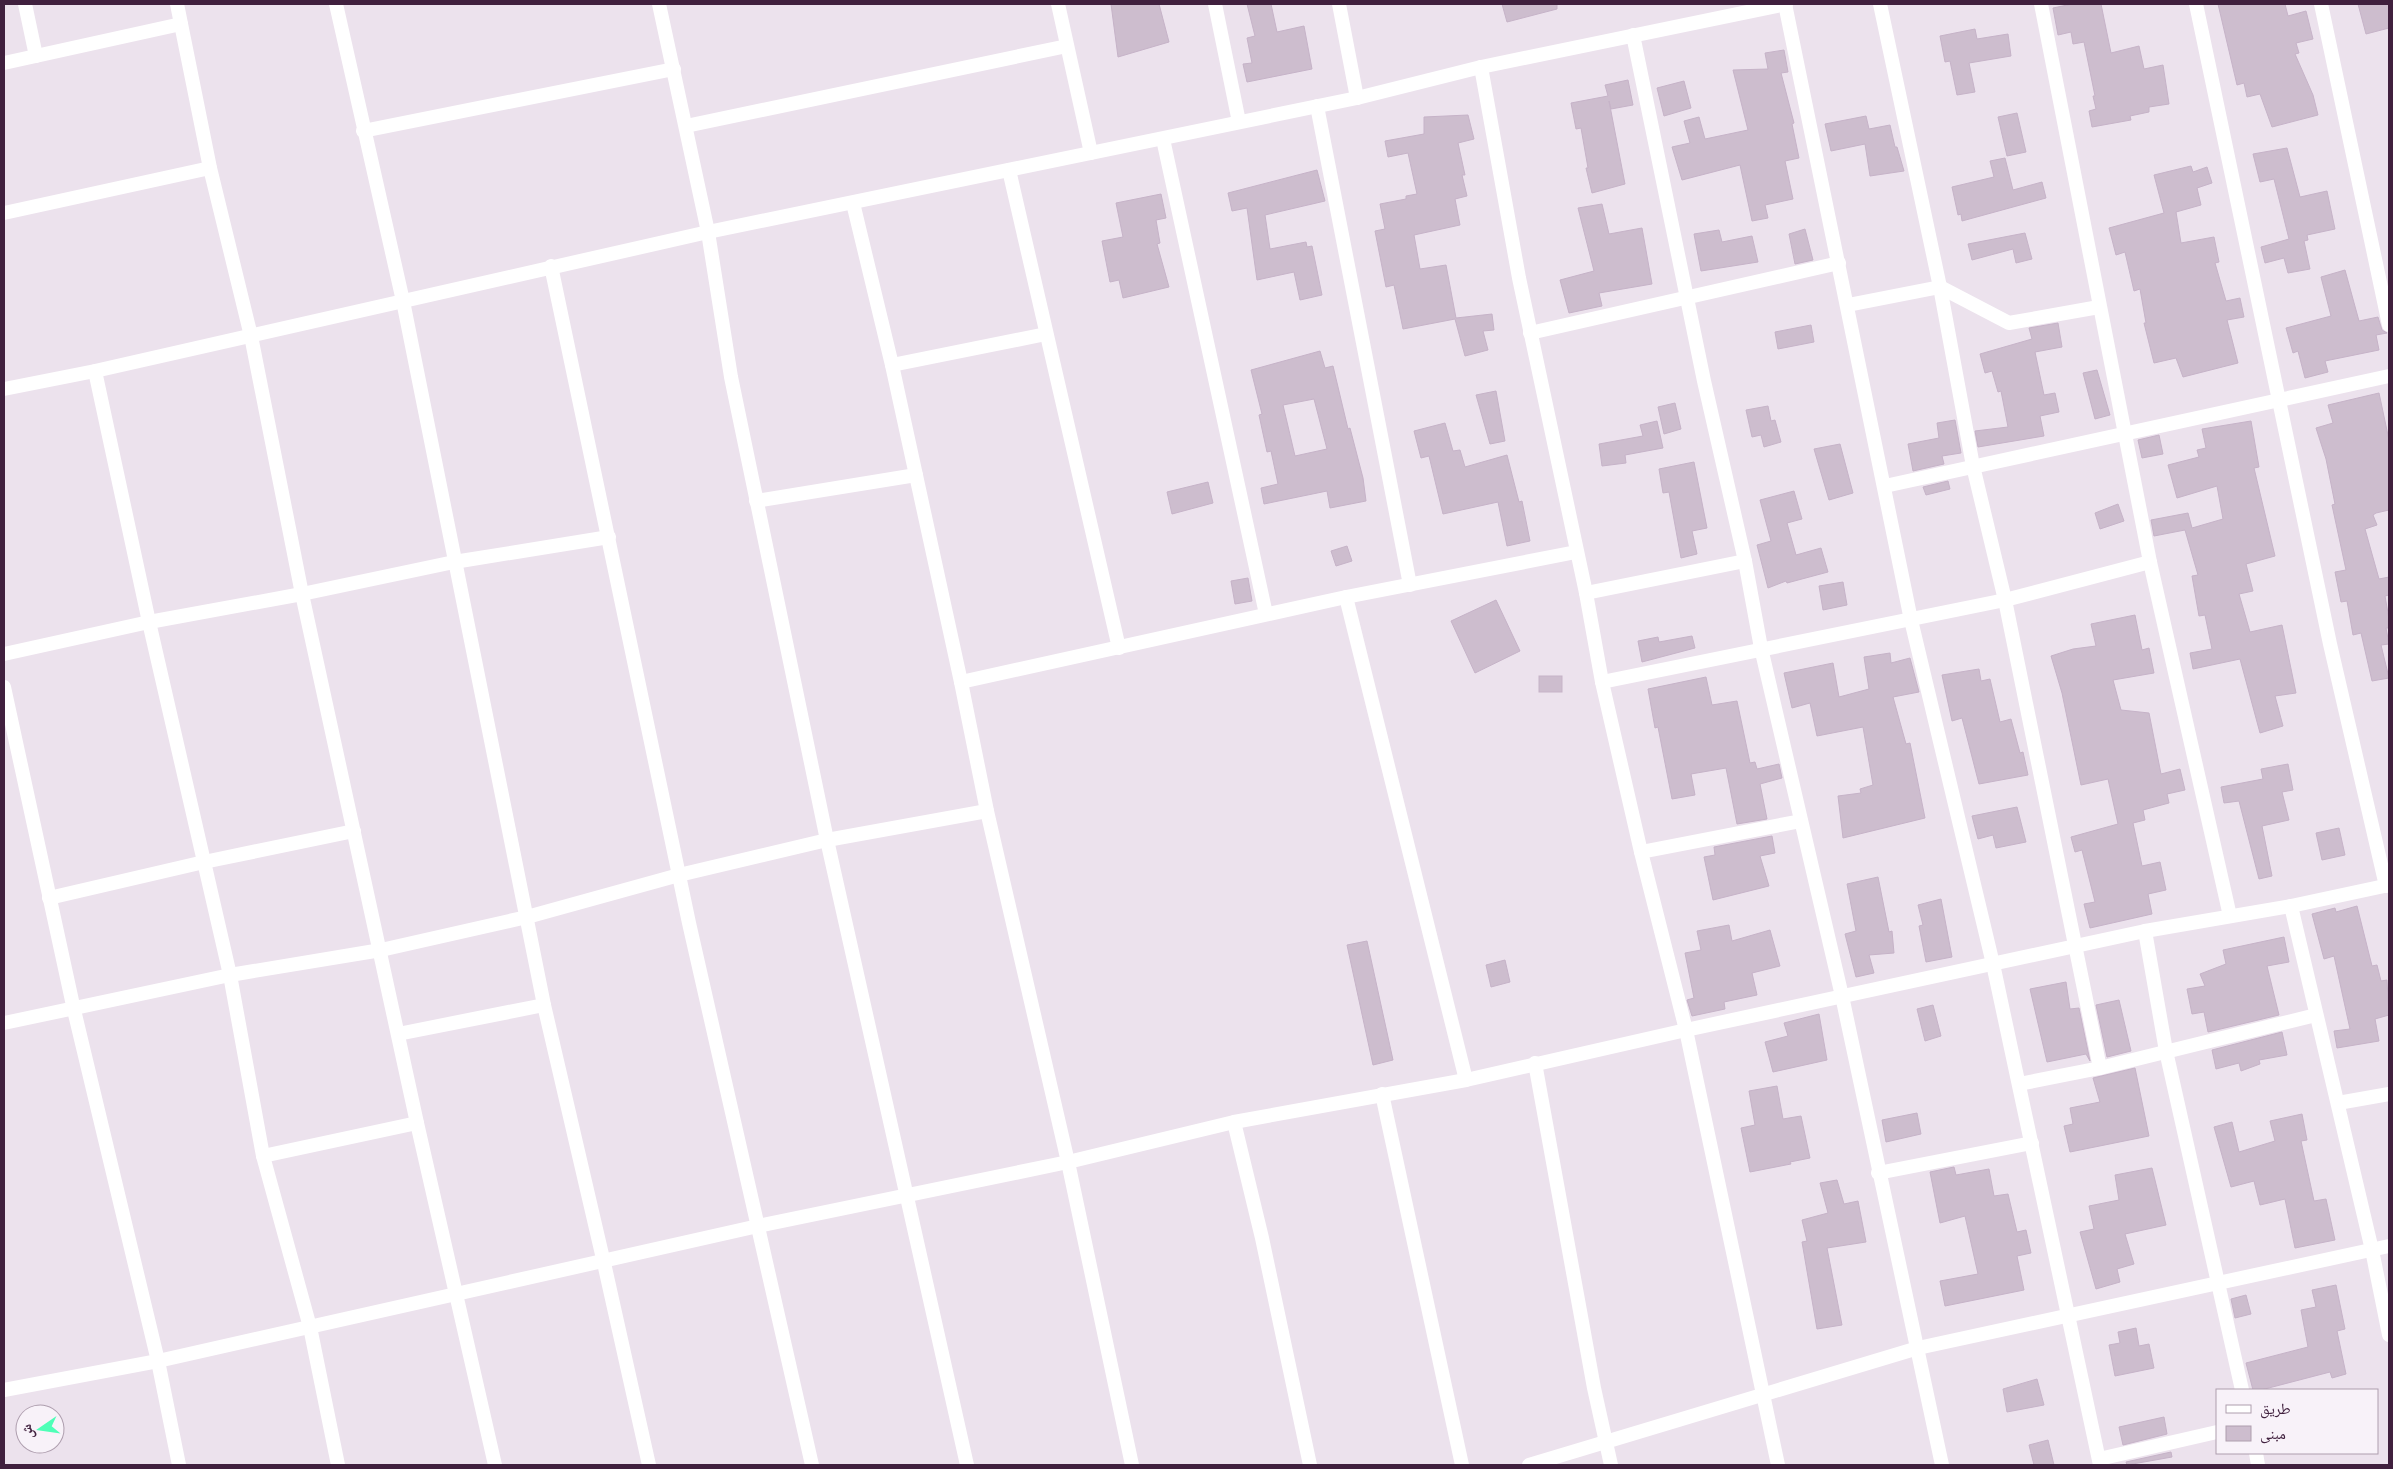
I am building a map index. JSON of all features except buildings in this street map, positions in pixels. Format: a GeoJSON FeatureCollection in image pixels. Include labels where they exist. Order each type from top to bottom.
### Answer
{"type":"FeatureCollection","features":[{"type":"Feature","properties":{"kind":"street"},"geometry":{"type":"LineString","coordinates":[[25,4],[36,56]]}},
{"type":"Feature","properties":{"kind":"street"},"geometry":{"type":"LineString","coordinates":[[177,4],[210,168],[251,336],[302,594],[381,950],[417,1123],[495,1465]]}},
{"type":"Feature","properties":{"kind":"street"},"geometry":{"type":"LineString","coordinates":[[336,4],[363,131],[404,301],[454,562],[544,1006],[649,1465]]}},
{"type":"Feature","properties":{"kind":"street"},"geometry":{"type":"LineString","coordinates":[[659,4],[708,232],[731,377],[827,840],[967,1465]]}},
{"type":"Feature","properties":{"kind":"street"},"geometry":{"type":"LineString","coordinates":[[1058,4],[1091,153]]}},
{"type":"Feature","properties":{"kind":"street"},"geometry":{"type":"LineString","coordinates":[[1215,4],[1239,122]]}},
{"type":"Feature","properties":{"kind":"street"},"geometry":{"type":"LineString","coordinates":[[1339,4],[1357,98]]}},
{"type":"Feature","properties":{"kind":"street"},"geometry":{"type":"LineString","coordinates":[[4,389],[95,371],[551,266],[708,232],[1357,98],[1481,67],[1785,4],[1911,620],[1993,964],[2100,1462],[2216,1432]]}},
{"type":"Feature","properties":{"kind":"street"},"geometry":{"type":"LineString","coordinates":[[1880,4],[1940,287],[1974,466],[2005,600],[2100,1068]]}},
{"type":"Feature","properties":{"kind":"street"},"geometry":{"type":"LineString","coordinates":[[2041,4],[2150,562],[2230,916]]}},
{"type":"Feature","properties":{"kind":"street"},"geometry":{"type":"LineString","coordinates":[[4,1390],[158,1361],[604,1263],[758,1226],[1068,1162],[1234,1122],[1466,1080],[1686,1030],[2145,932],[2291,906],[2388,886],[2330,644],[2196,4]]}},
{"type":"Feature","properties":{"kind":"street"},"geometry":{"type":"LineString","coordinates":[[2321,4],[2389,325]]}},
{"type":"Feature","properties":{"kind":"street"},"geometry":{"type":"LineString","coordinates":[[4,63],[181,24]]}},
{"type":"Feature","properties":{"kind":"street"},"geometry":{"type":"LineString","coordinates":[[1633,35],[1704,381],[1745,561],[1761,648],[1842,996],[1878,1173],[1918,1348],[1942,1465]]}},
{"type":"Feature","properties":{"kind":"street"},"geometry":{"type":"LineString","coordinates":[[686,126],[1067,46]]}},
{"type":"Feature","properties":{"kind":"street"},"geometry":{"type":"LineString","coordinates":[[1481,67],[1530,333],[1586,593],[1602,682],[1641,852],[1686,1030],[1778,1465]]}},
{"type":"Feature","properties":{"kind":"street"},"geometry":{"type":"LineString","coordinates":[[363,131],[674,69]]}},
{"type":"Feature","properties":{"kind":"street"},"geometry":{"type":"LineString","coordinates":[[1317,106],[1410,584]]}},
{"type":"Feature","properties":{"kind":"street"},"geometry":{"type":"LineString","coordinates":[[1163,139],[1266,614]]}},
{"type":"Feature","properties":{"kind":"street"},"geometry":{"type":"LineString","coordinates":[[4,213],[210,168]]}},
{"type":"Feature","properties":{"kind":"street"},"geometry":{"type":"LineString","coordinates":[[1009,170],[1119,648]]}},
{"type":"Feature","properties":{"kind":"street"},"geometry":{"type":"LineString","coordinates":[[853,203],[892,365],[987,811],[1068,1162],[1132,1465]]}},
{"type":"Feature","properties":{"kind":"street"},"geometry":{"type":"LineString","coordinates":[[1530,333],[1839,263]]}},
{"type":"Feature","properties":{"kind":"street"},"geometry":{"type":"LineString","coordinates":[[551,266],[678,875],[812,1465]]}},
{"type":"Feature","properties":{"kind":"street"},"geometry":{"type":"LineString","coordinates":[[1848,305],[1940,287],[2009,323],[2099,307]]}},
{"type":"Feature","properties":{"kind":"street"},"geometry":{"type":"LineString","coordinates":[[892,365],[1046,334]]}},
{"type":"Feature","properties":{"kind":"street"},"geometry":{"type":"LineString","coordinates":[[95,371],[149,622],[230,975],[263,1156],[310,1327],[338,1465]]}},
{"type":"Feature","properties":{"kind":"street"},"geometry":{"type":"LineString","coordinates":[[1885,486],[2279,398],[2389,376]]}},
{"type":"Feature","properties":{"kind":"street"},"geometry":{"type":"LineString","coordinates":[[756,501],[916,474]]}},
{"type":"Feature","properties":{"kind":"street"},"geometry":{"type":"LineString","coordinates":[[4,654],[149,622],[302,594],[454,562],[609,537]]}},
{"type":"Feature","properties":{"kind":"street"},"geometry":{"type":"LineString","coordinates":[[961,682],[1346,597],[1576,552]]}},
{"type":"Feature","properties":{"kind":"street"},"geometry":{"type":"LineString","coordinates":[[1586,593],[1745,561]]}},
{"type":"Feature","properties":{"kind":"street"},"geometry":{"type":"LineString","coordinates":[[1602,682],[1761,648],[2005,600],[2150,562]]}},
{"type":"Feature","properties":{"kind":"street"},"geometry":{"type":"LineString","coordinates":[[1346,597],[1466,1080]]}},
{"type":"Feature","properties":{"kind":"street"},"geometry":{"type":"LineString","coordinates":[[4,687],[74,1010],[158,1361],[179,1465]]}},
{"type":"Feature","properties":{"kind":"street"},"geometry":{"type":"LineString","coordinates":[[4,1024],[230,975],[381,950],[527,917],[678,875],[827,840],[987,811]]}},
{"type":"Feature","properties":{"kind":"street"},"geometry":{"type":"LineString","coordinates":[[1641,852],[1802,821]]}},
{"type":"Feature","properties":{"kind":"street"},"geometry":{"type":"LineString","coordinates":[[50,898],[204,862],[354,831]]}},
{"type":"Feature","properties":{"kind":"street"},"geometry":{"type":"LineString","coordinates":[[2291,906],[2372,1250],[2389,1335]]}},
{"type":"Feature","properties":{"kind":"street"},"geometry":{"type":"LineString","coordinates":[[2145,932],[2166,1051],[2242,1389]]}},
{"type":"Feature","properties":{"kind":"street"},"geometry":{"type":"LineString","coordinates":[[398,1034],[544,1006]]}},
{"type":"Feature","properties":{"kind":"street"},"geometry":{"type":"LineString","coordinates":[[2019,1084],[2100,1068],[2316,1015]]}},
{"type":"Feature","properties":{"kind":"street"},"geometry":{"type":"LineString","coordinates":[[1535,1063],[1594,1388],[1611,1465]]}},
{"type":"Feature","properties":{"kind":"street"},"geometry":{"type":"LineString","coordinates":[[1382,1094],[1462,1465]]}},
{"type":"Feature","properties":{"kind":"street"},"geometry":{"type":"LineString","coordinates":[[2338,1103],[2389,1094]]}},
{"type":"Feature","properties":{"kind":"street"},"geometry":{"type":"LineString","coordinates":[[1234,1122],[1262,1238],[1310,1465]]}},
{"type":"Feature","properties":{"kind":"street"},"geometry":{"type":"LineString","coordinates":[[263,1156],[417,1123]]}},
{"type":"Feature","properties":{"kind":"street"},"geometry":{"type":"LineString","coordinates":[[1878,1173],[2032,1143]]}},
{"type":"Feature","properties":{"kind":"street"},"geometry":{"type":"LineString","coordinates":[[1529,1465],[1918,1348],[2389,1246]]}}]}
